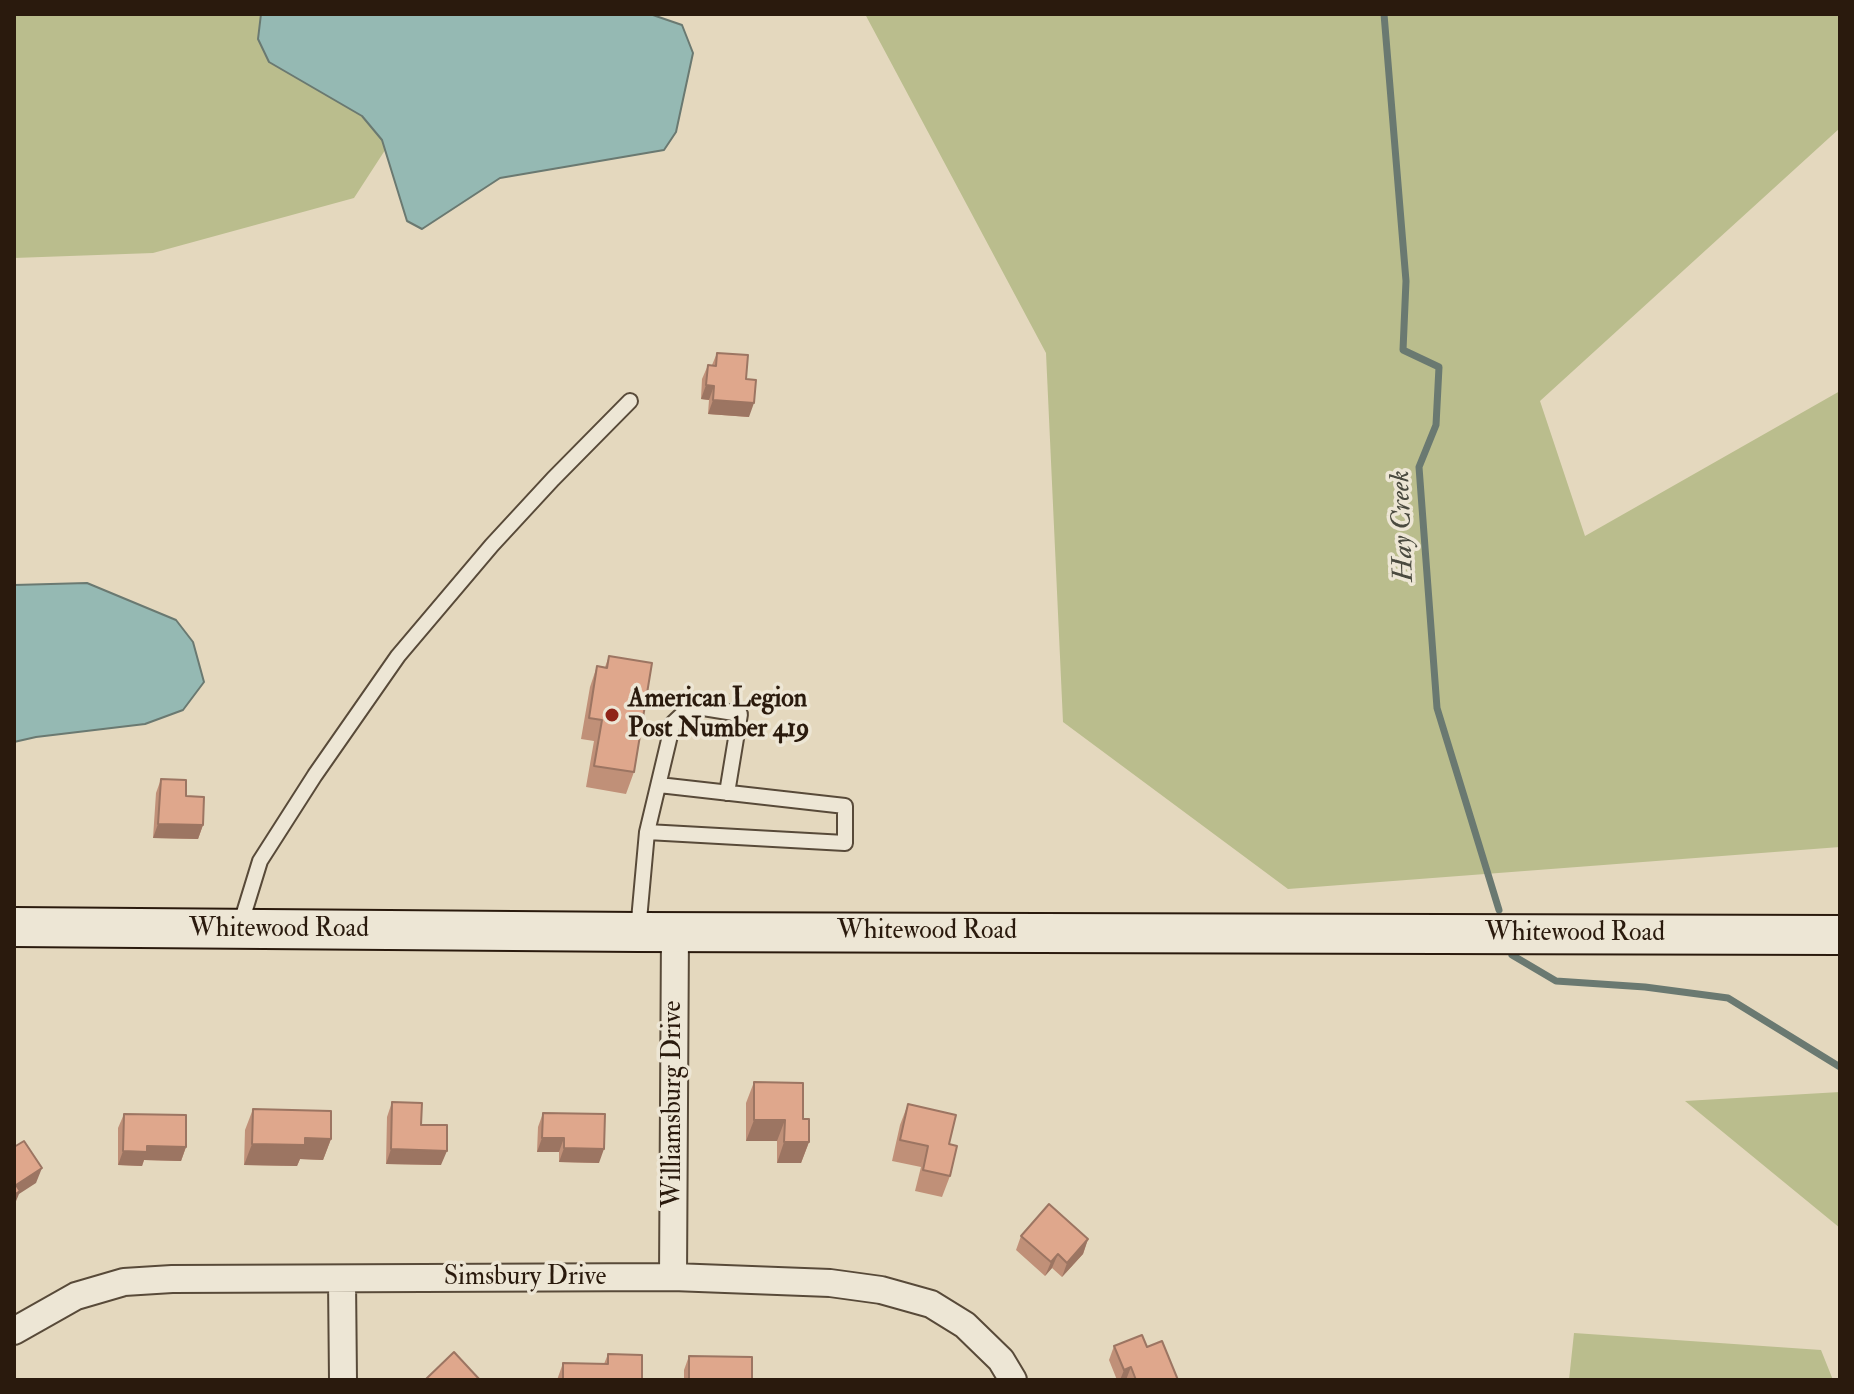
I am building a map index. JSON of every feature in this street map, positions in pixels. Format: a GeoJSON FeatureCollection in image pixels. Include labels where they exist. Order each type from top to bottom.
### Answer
{"type":"FeatureCollection","features":[{"type":"Feature","properties":{"kind":"street","name":"Whitewood Road"},"geometry":{"type":"LineString","coordinates":[[14,927],[1840,935]]}},
{"type":"Feature","properties":{"kind":"street","name":"Williamsburg Drive"},"geometry":{"type":"LineString","coordinates":[[656,931],[673,1277]]}},
{"type":"Feature","properties":{"kind":"street","name":"Simsbury Drive"},"geometry":{"type":"LineString","coordinates":[[14,1331],[76,1296],[124,1282],[172,1279],[673,1277],[830,1283],[881,1290],[931,1304],[965,1325],[1001,1360],[1013,1380]]}},
{"type":"Feature","properties":{"kind":"street"},"geometry":{"type":"LineString","coordinates":[[342,1280],[343,1380]]}},
{"type":"Feature","properties":{"kind":"lane"},"geometry":{"type":"LineString","coordinates":[[239,930],[260,861],[398,656],[492,545],[630,401]]}},
{"type":"Feature","properties":{"kind":"lane"},"geometry":{"type":"LineString","coordinates":[[656,931],[647,832],[673,723],[691,706],[740,714],[727,793]]}},
{"type":"Feature","properties":{"kind":"lane"},"geometry":{"type":"LineString","coordinates":[[647,832],[845,843],[845,806],[659,785]]}},
{"type":"Feature","properties":{"kind":"green space"},"geometry":{"type":"Polygon","coordinates":[[[14,14],[472,16],[354,198],[153,253],[14,258],[14,14]]]}},
{"type":"Feature","properties":{"kind":"green space"},"geometry":{"type":"Polygon","coordinates":[[[865,14],[1840,14],[1840,128],[1540,401],[1585,536],[1840,391],[1840,847],[1288,889],[1063,722],[1046,353],[865,14]]]}},
{"type":"Feature","properties":{"kind":"green space"},"geometry":{"type":"Polygon","coordinates":[[[1840,1092],[1840,1228],[1685,1101],[1840,1092]]]}},
{"type":"Feature","properties":{"kind":"green space"},"geometry":{"type":"Polygon","coordinates":[[[1574,1333],[1821,1350],[1833,1380],[1569,1380],[1574,1333]]]}},
{"type":"Feature","properties":{"kind":"water"},"geometry":{"type":"Polygon","coordinates":[[[261,14],[650,14],[682,25],[693,53],[676,132],[664,150],[500,178],[422,229],[407,221],[382,140],[362,116],[269,62],[258,39],[261,14]]]}},
{"type":"Feature","properties":{"kind":"water"},"geometry":{"type":"Polygon","coordinates":[[[87,583],[176,620],[193,642],[204,682],[183,710],[145,724],[14,742],[14,585],[87,583]]]}},
{"type":"Feature","properties":{"kind":"building"},"geometry":{"type":"Polygon","coordinates":[[[717,353],[748,355],[746,379],[756,380],[754,403],[713,400],[714,386],[706,385],[708,365],[716,366],[717,353]]]}},
{"type":"Feature","properties":{"kind":"building","name":"American Legion Post Number 419"},"geometry":{"type":"Polygon","coordinates":[[[609,656],[652,663],[634,772],[594,766],[602,720],[589,718],[597,666],[607,668],[609,656]]]}},
{"type":"Feature","properties":{"kind":"building"},"geometry":{"type":"Polygon","coordinates":[[[161,779],[186,780],[186,796],[204,797],[203,825],[158,824],[161,779]]]}},
{"type":"Feature","properties":{"kind":"building"},"geometry":{"type":"Polygon","coordinates":[[[754,1082],[803,1083],[803,1119],[809,1119],[809,1142],[784,1142],[785,1120],[754,1120],[754,1082]]]}},
{"type":"Feature","properties":{"kind":"building"},"geometry":{"type":"Polygon","coordinates":[[[392,1102],[422,1103],[421,1125],[447,1125],[447,1151],[391,1149],[392,1102]]]}},
{"type":"Feature","properties":{"kind":"building"},"geometry":{"type":"Polygon","coordinates":[[[908,1104],[956,1115],[949,1144],[957,1146],[950,1176],[923,1170],[928,1146],[900,1140],[908,1104]]]}},
{"type":"Feature","properties":{"kind":"building"},"geometry":{"type":"Polygon","coordinates":[[[253,1109],[331,1111],[331,1139],[305,1138],[305,1145],[252,1144],[253,1109]]]}},
{"type":"Feature","properties":{"kind":"building"},"geometry":{"type":"Polygon","coordinates":[[[543,1113],[605,1114],[604,1149],[564,1148],[564,1138],[542,1138],[543,1113]]]}},
{"type":"Feature","properties":{"kind":"building"},"geometry":{"type":"Polygon","coordinates":[[[124,1114],[186,1115],[186,1147],[147,1146],[147,1152],[123,1151],[124,1114]]]}},
{"type":"Feature","properties":{"kind":"building"},"geometry":{"type":"Polygon","coordinates":[[[24,1141],[42,1168],[16,1185],[20,1191],[14,1195],[14,1147],[24,1141]]]}},
{"type":"Feature","properties":{"kind":"building"},"geometry":{"type":"Polygon","coordinates":[[[1049,1204],[1088,1239],[1067,1263],[1058,1254],[1051,1262],[1021,1236],[1049,1204]]]}},
{"type":"Feature","properties":{"kind":"building"},"geometry":{"type":"Polygon","coordinates":[[[1142,1335],[1147,1347],[1162,1341],[1178,1380],[1136,1380],[1131,1367],[1124,1370],[1114,1346],[1142,1335]]]}},
{"type":"Feature","properties":{"kind":"building"},"geometry":{"type":"Polygon","coordinates":[[[454,1352],[480,1380],[426,1379],[454,1352]]]}},
{"type":"Feature","properties":{"kind":"building"},"geometry":{"type":"Polygon","coordinates":[[[608,1354],[642,1355],[642,1380],[563,1380],[563,1363],[608,1364],[608,1354]]]}},
{"type":"Feature","properties":{"kind":"building"},"geometry":{"type":"Polygon","coordinates":[[[689,1356],[752,1357],[752,1380],[689,1380],[689,1356]]]}},
{"type":"Feature","properties":{"kind":"waterway","name":"Hay Creek"},"geometry":{"type":"LineString","coordinates":[[1384,14],[1406,281],[1403,350],[1439,367],[1436,425],[1419,467],[1437,708],[1499,910]]}},
{"type":"Feature","properties":{"kind":"waterway","name":"Hay Creek"},"geometry":{"type":"LineString","coordinates":[[1512,955],[1556,981],[1645,987],[1728,998],[1840,1067]]}},
{"type":"Feature","properties":{"kind":"place","name":"American Legion Post Number 419"},"geometry":{"type":"Point","coordinates":[612,715]}}]}
